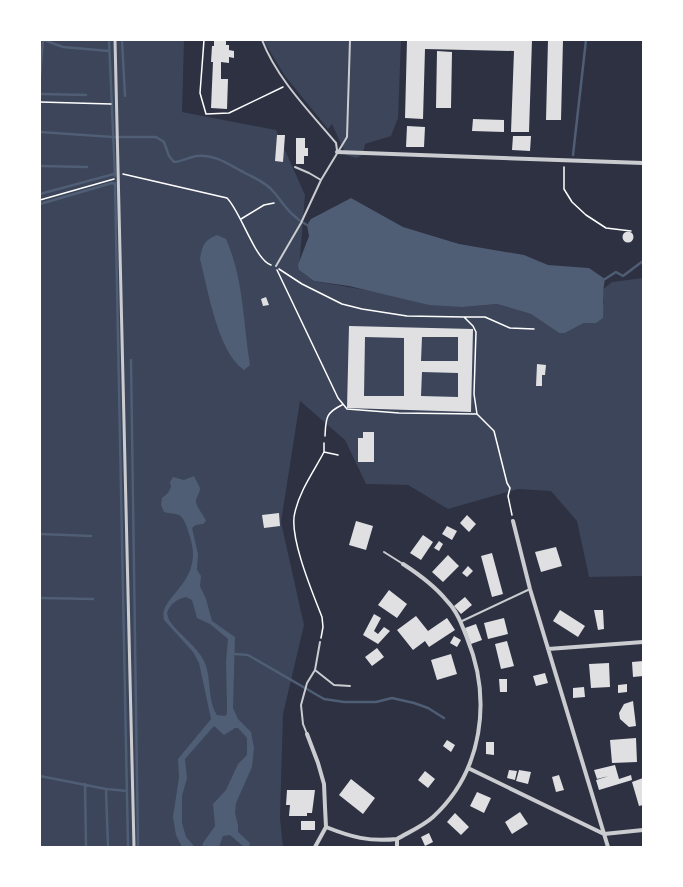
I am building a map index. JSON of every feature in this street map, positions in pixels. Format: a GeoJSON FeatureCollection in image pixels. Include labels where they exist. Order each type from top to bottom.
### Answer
{"type":"FeatureCollection","features":[{"type":"Feature","properties":{"kind":"street"},"geometry":{"type":"LineString","coordinates":[[115,40],[119,142],[118,179],[134,847]]}},
{"type":"Feature","properties":{"kind":"street"},"geometry":{"type":"LineString","coordinates":[[337,152],[643,163]]}},
{"type":"Feature","properties":{"kind":"street"},"geometry":{"type":"LineString","coordinates":[[513,521],[530,589],[608,847]]}},
{"type":"Feature","properties":{"kind":"street"},"geometry":{"type":"LineString","coordinates":[[326,827],[359,839],[378,841],[397,839],[432,818],[445,805],[468,768],[480,721],[481,686],[473,652],[460,622],[448,602],[424,577],[404,564]]}},
{"type":"Feature","properties":{"kind":"street"},"geometry":{"type":"LineString","coordinates":[[548,650],[643,642]]}},
{"type":"Feature","properties":{"kind":"street"},"geometry":{"type":"LineString","coordinates":[[307,734],[324,784],[326,827],[316,847]]}},
{"type":"Feature","properties":{"kind":"street"},"geometry":{"type":"LineString","coordinates":[[468,768],[604,834],[643,830]]}},
{"type":"Feature","properties":{"kind":"street"},"geometry":{"type":"LineString","coordinates":[[397,839],[397,847]]}},
{"type":"Feature","properties":{"kind":"lane"},"geometry":{"type":"LineString","coordinates":[[262,40],[271,59],[288,84],[336,143],[337,152]]}},
{"type":"Feature","properties":{"kind":"lane"},"geometry":{"type":"LineString","coordinates":[[276,266],[301,222],[321,180],[347,137],[350,40]]}},
{"type":"Feature","properties":{"kind":"lane"},"geometry":{"type":"LineString","coordinates":[[295,167],[321,180]]}},
{"type":"Feature","properties":{"kind":"lane"},"geometry":{"type":"LineString","coordinates":[[384,552],[404,564]]}},
{"type":"Feature","properties":{"kind":"lane"},"geometry":{"type":"LineString","coordinates":[[460,622],[530,589]]}},
{"type":"Feature","properties":{"kind":"lane"},"geometry":{"type":"LineString","coordinates":[[307,734],[301,710],[304,691],[315,670],[320,642]]}},
{"type":"Feature","properties":{"kind":"lane"},"geometry":{"type":"LineString","coordinates":[[315,670],[334,685],[350,686]]}},
{"type":"Feature","properties":{"kind":"path"},"geometry":{"type":"LineString","coordinates":[[204,40],[200,93],[206,114],[228,113],[288,84]]}},
{"type":"Feature","properties":{"kind":"path"},"geometry":{"type":"LineString","coordinates":[[40,102],[117,104]]}},
{"type":"Feature","properties":{"kind":"path"},"geometry":{"type":"LineString","coordinates":[[565,161],[564,189],[572,202],[586,215],[606,228],[631,231]]}},
{"type":"Feature","properties":{"kind":"path"},"geometry":{"type":"LineString","coordinates":[[118,173],[227,198],[236,208],[261,258],[268,265],[276,266],[286,275],[342,304],[362,309],[407,316],[485,317],[510,328],[534,329]]}},
{"type":"Feature","properties":{"kind":"path"},"geometry":{"type":"LineString","coordinates":[[40,200],[118,179]]}},
{"type":"Feature","properties":{"kind":"path"},"geometry":{"type":"LineString","coordinates":[[241,219],[264,205],[274,203]]}},
{"type":"Feature","properties":{"kind":"path"},"geometry":{"type":"LineString","coordinates":[[276,266],[342,405],[347,409],[371,412],[477,414]]}},
{"type":"Feature","properties":{"kind":"path"},"geometry":{"type":"LineString","coordinates":[[464,317],[473,326],[476,332],[474,394],[477,414],[494,432],[507,483],[510,488],[508,496],[513,521]]}},
{"type":"Feature","properties":{"kind":"path"},"geometry":{"type":"LineString","coordinates":[[325,436],[326,418],[332,409],[342,405]]}},
{"type":"Feature","properties":{"kind":"path"},"geometry":{"type":"LineString","coordinates":[[320,642],[323,627],[322,617],[297,544],[294,528],[294,514],[299,497],[324,452],[324,443]]}},
{"type":"Feature","properties":{"kind":"path"},"geometry":{"type":"LineString","coordinates":[[324,452],[338,455]]}},
{"type":"Feature","properties":{"kind":"shaded area"},"geometry":{"type":"Polygon","coordinates":[[[40,40],[184,40],[182,112],[276,130],[305,195],[299,270],[314,281],[463,307],[497,304],[531,314],[559,333],[565,333],[584,323],[596,323],[604,303],[602,290],[612,282],[643,278],[643,576],[589,577],[577,521],[551,491],[518,489],[448,509],[408,485],[366,484],[345,440],[300,401],[281,522],[304,625],[283,714],[280,818],[283,847],[40,847],[40,40]]]}},
{"type":"Feature","properties":{"kind":"shaded area"},"geometry":{"type":"Polygon","coordinates":[[[263,40],[401,40],[398,118],[391,136],[365,144],[363,155],[356,158],[346,155],[332,124],[328,129],[285,76],[263,40]]]}},
{"type":"Feature","properties":{"kind":"shaded area"},"geometry":{"type":"Polygon","coordinates":[[[351,198],[403,227],[459,244],[524,255],[548,265],[589,268],[605,279],[603,294],[603,318],[596,323],[584,323],[565,333],[559,333],[531,314],[497,304],[463,307],[429,305],[349,286],[314,281],[299,270],[298,265],[309,236],[307,225],[311,219],[351,198]]]}},
{"type":"Feature","properties":{"kind":"shaded area"},"geometry":{"type":"Polygon","coordinates":[[[217,235],[226,239],[232,254],[240,285],[250,365],[244,370],[235,362],[227,350],[221,336],[215,320],[200,259],[206,241],[217,235]]]}},
{"type":"Feature","properties":{"kind":"shaded area"},"geometry":{"type":"Polygon","coordinates":[[[194,476],[200,488],[196,502],[206,521],[203,524],[196,525],[192,528],[198,554],[197,570],[201,576],[200,586],[206,599],[212,621],[235,637],[233,708],[238,719],[251,732],[254,748],[252,767],[236,803],[235,813],[238,832],[250,843],[249,847],[244,847],[230,835],[223,836],[219,847],[202,847],[203,843],[215,826],[213,804],[226,790],[238,764],[247,755],[247,738],[238,728],[235,728],[224,735],[214,726],[185,759],[187,778],[182,796],[182,823],[186,837],[195,847],[182,847],[176,835],[173,817],[179,777],[178,759],[211,719],[199,663],[193,652],[164,620],[164,611],[167,604],[187,578],[193,553],[185,522],[179,515],[164,512],[161,505],[162,498],[168,493],[171,487],[170,482],[173,477],[184,480],[194,476]],[[186,597],[174,602],[167,613],[169,620],[173,625],[201,655],[208,674],[214,709],[217,715],[225,716],[227,714],[226,661],[228,639],[210,624],[197,618],[192,600],[186,597]]]}},
{"type":"Feature","properties":{"kind":"building"},"geometry":{"type":"Polygon","coordinates":[[[214,40],[226,40],[226,45],[229,45],[229,50],[234,51],[234,58],[229,57],[229,63],[221,62],[221,79],[228,79],[227,109],[211,108],[213,62],[211,62],[214,40]]]}},
{"type":"Feature","properties":{"kind":"building"},"geometry":{"type":"Polygon","coordinates":[[[407,40],[532,40],[529,132],[511,132],[514,51],[425,49],[423,119],[405,118],[407,40]]]}},
{"type":"Feature","properties":{"kind":"building"},"geometry":{"type":"Polygon","coordinates":[[[548,40],[563,40],[561,120],[546,120],[548,40]]]}},
{"type":"Feature","properties":{"kind":"building"},"geometry":{"type":"Polygon","coordinates":[[[437,51],[452,52],[451,108],[436,108],[437,51]]]}},
{"type":"Feature","properties":{"kind":"building"},"geometry":{"type":"Polygon","coordinates":[[[473,119],[504,120],[504,132],[472,131],[473,119]]]}},
{"type":"Feature","properties":{"kind":"building"},"geometry":{"type":"Polygon","coordinates":[[[407,126],[425,127],[424,147],[406,147],[407,126]]]}},
{"type":"Feature","properties":{"kind":"building"},"geometry":{"type":"Polygon","coordinates":[[[277,135],[285,135],[283,162],[275,161],[277,135]]]}},
{"type":"Feature","properties":{"kind":"building"},"geometry":{"type":"Polygon","coordinates":[[[513,136],[531,136],[530,151],[512,150],[513,136]]]}},
{"type":"Feature","properties":{"kind":"building"},"geometry":{"type":"Polygon","coordinates":[[[296,138],[305,138],[305,148],[308,148],[308,156],[304,156],[304,164],[296,164],[296,138]]]}},
{"type":"Feature","properties":{"kind":"building"},"geometry":{"type":"Polygon","coordinates":[[[626,232],[630,232],[632,233],[632,241],[626,242],[623,239],[623,235],[626,232]]]}},
{"type":"Feature","properties":{"kind":"building"},"geometry":{"type":"Polygon","coordinates":[[[266,297],[269,305],[263,306],[261,299],[266,297]]]}},
{"type":"Feature","properties":{"kind":"building"},"geometry":{"type":"Polygon","coordinates":[[[349,326],[473,329],[471,412],[347,408],[349,326]],[[365,337],[364,396],[404,396],[404,338],[365,337]],[[422,337],[421,361],[458,361],[458,337],[422,337]],[[422,372],[421,396],[458,397],[458,373],[422,372]]]}},
{"type":"Feature","properties":{"kind":"building"},"geometry":{"type":"Polygon","coordinates":[[[537,364],[546,365],[545,375],[542,375],[542,386],[536,386],[537,364]]]}},
{"type":"Feature","properties":{"kind":"building"},"geometry":{"type":"Polygon","coordinates":[[[363,432],[374,432],[374,462],[358,462],[358,438],[363,438],[363,432]]]}},
{"type":"Feature","properties":{"kind":"building"},"geometry":{"type":"Polygon","coordinates":[[[279,513],[280,526],[264,528],[262,515],[279,513]]]}},
{"type":"Feature","properties":{"kind":"building"},"geometry":{"type":"Polygon","coordinates":[[[467,515],[476,524],[469,532],[460,523],[467,515]]]}},
{"type":"Feature","properties":{"kind":"building"},"geometry":{"type":"Polygon","coordinates":[[[356,521],[373,526],[366,550],[349,545],[356,521]]]}},
{"type":"Feature","properties":{"kind":"building"},"geometry":{"type":"Polygon","coordinates":[[[447,526],[457,531],[452,540],[442,534],[447,526]]]}},
{"type":"Feature","properties":{"kind":"building"},"geometry":{"type":"Polygon","coordinates":[[[423,535],[433,542],[421,560],[410,553],[423,535]]]}},
{"type":"Feature","properties":{"kind":"building"},"geometry":{"type":"Polygon","coordinates":[[[439,541],[443,544],[439,551],[434,548],[439,541]]]}},
{"type":"Feature","properties":{"kind":"building"},"geometry":{"type":"Polygon","coordinates":[[[556,547],[562,566],[541,572],[535,552],[556,547]]]}},
{"type":"Feature","properties":{"kind":"building"},"geometry":{"type":"Polygon","coordinates":[[[492,553],[503,594],[492,597],[481,556],[492,553]]]}},
{"type":"Feature","properties":{"kind":"building"},"geometry":{"type":"Polygon","coordinates":[[[448,555],[459,566],[443,582],[432,572],[448,555]]]}},
{"type":"Feature","properties":{"kind":"building"},"geometry":{"type":"Polygon","coordinates":[[[468,566],[473,571],[467,577],[462,573],[468,566]]]}},
{"type":"Feature","properties":{"kind":"building"},"geometry":{"type":"Polygon","coordinates":[[[389,590],[407,604],[397,618],[378,605],[389,590]]]}},
{"type":"Feature","properties":{"kind":"building"},"geometry":{"type":"Polygon","coordinates":[[[465,597],[472,605],[461,614],[454,606],[465,597]]]}},
{"type":"Feature","properties":{"kind":"building"},"geometry":{"type":"Polygon","coordinates":[[[560,610],[585,626],[578,637],[553,621],[560,610]]]}},
{"type":"Feature","properties":{"kind":"building"},"geometry":{"type":"Polygon","coordinates":[[[594,610],[603,610],[604,629],[598,630],[594,610]]]}},
{"type":"Feature","properties":{"kind":"building"},"geometry":{"type":"Polygon","coordinates":[[[374,614],[381,618],[374,631],[378,634],[384,627],[390,631],[378,644],[363,635],[374,614]]]}},
{"type":"Feature","properties":{"kind":"building"},"geometry":{"type":"Polygon","coordinates":[[[416,616],[428,631],[447,618],[455,630],[429,647],[425,641],[413,650],[397,630],[416,616]]]}},
{"type":"Feature","properties":{"kind":"building"},"geometry":{"type":"Polygon","coordinates":[[[504,618],[508,634],[488,639],[484,623],[504,618]]]}},
{"type":"Feature","properties":{"kind":"building"},"geometry":{"type":"Polygon","coordinates":[[[476,624],[482,640],[471,644],[465,628],[476,624]]]}},
{"type":"Feature","properties":{"kind":"building"},"geometry":{"type":"Polygon","coordinates":[[[454,636],[461,640],[457,647],[450,643],[454,636]]]}},
{"type":"Feature","properties":{"kind":"building"},"geometry":{"type":"Polygon","coordinates":[[[507,641],[514,666],[501,669],[495,644],[507,641]]]}},
{"type":"Feature","properties":{"kind":"building"},"geometry":{"type":"Polygon","coordinates":[[[377,648],[384,657],[372,666],[365,657],[377,648]]]}},
{"type":"Feature","properties":{"kind":"building"},"geometry":{"type":"Polygon","coordinates":[[[451,654],[457,674],[437,680],[431,660],[451,654]]]}},
{"type":"Feature","properties":{"kind":"building"},"geometry":{"type":"Polygon","coordinates":[[[643,661],[643,676],[633,677],[632,662],[643,661]]]}},
{"type":"Feature","properties":{"kind":"building"},"geometry":{"type":"Polygon","coordinates":[[[609,663],[610,687],[591,688],[589,664],[609,663]]]}},
{"type":"Feature","properties":{"kind":"building"},"geometry":{"type":"Polygon","coordinates":[[[545,673],[548,683],[536,686],[533,676],[545,673]]]}},
{"type":"Feature","properties":{"kind":"building"},"geometry":{"type":"Polygon","coordinates":[[[499,679],[507,679],[507,692],[500,692],[499,679]]]}},
{"type":"Feature","properties":{"kind":"building"},"geometry":{"type":"Polygon","coordinates":[[[627,684],[627,692],[618,693],[618,685],[627,684]]]}},
{"type":"Feature","properties":{"kind":"building"},"geometry":{"type":"Polygon","coordinates":[[[584,687],[585,697],[573,698],[573,688],[584,687]]]}},
{"type":"Feature","properties":{"kind":"building"},"geometry":{"type":"Polygon","coordinates":[[[633,701],[636,726],[629,727],[620,719],[619,713],[624,704],[633,701]]]}},
{"type":"Feature","properties":{"kind":"building"},"geometry":{"type":"Polygon","coordinates":[[[636,738],[637,762],[612,763],[610,740],[636,738]]]}},
{"type":"Feature","properties":{"kind":"building"},"geometry":{"type":"Polygon","coordinates":[[[447,740],[455,745],[451,752],[443,746],[447,740]]]}},
{"type":"Feature","properties":{"kind":"building"},"geometry":{"type":"Polygon","coordinates":[[[486,742],[494,742],[494,755],[486,754],[486,742]]]}},
{"type":"Feature","properties":{"kind":"building"},"geometry":{"type":"Polygon","coordinates":[[[615,765],[619,779],[631,775],[632,780],[599,790],[596,780],[609,776],[597,779],[594,770],[615,765]]]}},
{"type":"Feature","properties":{"kind":"building"},"geometry":{"type":"Polygon","coordinates":[[[509,770],[517,771],[515,780],[507,778],[509,770]]]}},
{"type":"Feature","properties":{"kind":"building"},"geometry":{"type":"Polygon","coordinates":[[[519,770],[531,772],[528,784],[516,781],[519,770]]]}},
{"type":"Feature","properties":{"kind":"building"},"geometry":{"type":"Polygon","coordinates":[[[425,771],[435,779],[428,788],[418,780],[425,771]]]}},
{"type":"Feature","properties":{"kind":"building"},"geometry":{"type":"Polygon","coordinates":[[[559,775],[564,790],[556,792],[552,777],[559,775]]]}},
{"type":"Feature","properties":{"kind":"building"},"geometry":{"type":"Polygon","coordinates":[[[643,778],[643,805],[639,806],[632,782],[643,778]]]}},
{"type":"Feature","properties":{"kind":"building"},"geometry":{"type":"Polygon","coordinates":[[[351,779],[375,798],[363,814],[339,795],[351,779]]]}},
{"type":"Feature","properties":{"kind":"building"},"geometry":{"type":"Polygon","coordinates":[[[287,790],[315,790],[312,813],[307,813],[307,816],[289,816],[290,805],[286,805],[287,790]]]}},
{"type":"Feature","properties":{"kind":"building"},"geometry":{"type":"Polygon","coordinates":[[[477,792],[491,798],[484,813],[470,806],[477,792]]]}},
{"type":"Feature","properties":{"kind":"building"},"geometry":{"type":"Polygon","coordinates":[[[520,812],[528,824],[512,834],[505,822],[520,812]]]}},
{"type":"Feature","properties":{"kind":"building"},"geometry":{"type":"Polygon","coordinates":[[[455,813],[469,827],[461,835],[447,822],[455,813]]]}},
{"type":"Feature","properties":{"kind":"building"},"geometry":{"type":"Polygon","coordinates":[[[301,821],[315,821],[315,830],[301,830],[301,821]]]}},
{"type":"Feature","properties":{"kind":"building"},"geometry":{"type":"Polygon","coordinates":[[[429,833],[433,842],[425,846],[421,837],[429,833]]]}},
{"type":"Feature","properties":{"kind":"waterway"},"geometry":{"type":"LineString","coordinates":[[40,77],[43,40]]}},
{"type":"Feature","properties":{"kind":"waterway"},"geometry":{"type":"LineString","coordinates":[[44,40],[63,47],[109,51]]}},
{"type":"Feature","properties":{"kind":"waterway"},"geometry":{"type":"LineString","coordinates":[[109,40],[115,176]]}},
{"type":"Feature","properties":{"kind":"waterway"},"geometry":{"type":"LineString","coordinates":[[122,40],[125,96]]}},
{"type":"Feature","properties":{"kind":"waterway"},"geometry":{"type":"LineString","coordinates":[[573,155],[586,40]]}},
{"type":"Feature","properties":{"kind":"waterway"},"geometry":{"type":"LineString","coordinates":[[40,94],[86,95]]}},
{"type":"Feature","properties":{"kind":"waterway"},"geometry":{"type":"LineString","coordinates":[[40,132],[113,137],[156,137],[164,142],[169,156],[174,162],[197,156],[216,158],[260,180],[273,191],[296,218],[307,225]]}},
{"type":"Feature","properties":{"kind":"waterway"},"geometry":{"type":"LineString","coordinates":[[40,166],[87,167]]}},
{"type":"Feature","properties":{"kind":"waterway"},"geometry":{"type":"LineString","coordinates":[[40,194],[114,174]]}},
{"type":"Feature","properties":{"kind":"waterway"},"geometry":{"type":"LineString","coordinates":[[40,204],[112,183],[115,184]]}},
{"type":"Feature","properties":{"kind":"waterway"},"geometry":{"type":"LineString","coordinates":[[115,183],[128,847]]}},
{"type":"Feature","properties":{"kind":"waterway"},"geometry":{"type":"LineString","coordinates":[[605,279],[616,272],[623,276],[643,261]]}},
{"type":"Feature","properties":{"kind":"waterway"},"geometry":{"type":"LineString","coordinates":[[131,360],[138,847]]}},
{"type":"Feature","properties":{"kind":"waterway"},"geometry":{"type":"LineString","coordinates":[[40,534],[91,536]]}},
{"type":"Feature","properties":{"kind":"waterway"},"geometry":{"type":"LineString","coordinates":[[40,598],[93,599]]}},
{"type":"Feature","properties":{"kind":"waterway"},"geometry":{"type":"LineString","coordinates":[[235,654],[248,655],[324,699],[344,702],[376,702],[392,698],[428,708],[444,718]]}},
{"type":"Feature","properties":{"kind":"waterway"},"geometry":{"type":"LineString","coordinates":[[40,776],[106,789],[108,847]]}},
{"type":"Feature","properties":{"kind":"waterway"},"geometry":{"type":"LineString","coordinates":[[85,784],[86,847]]}},
{"type":"Feature","properties":{"kind":"waterway"},"geometry":{"type":"LineString","coordinates":[[106,789],[127,791]]}}]}
